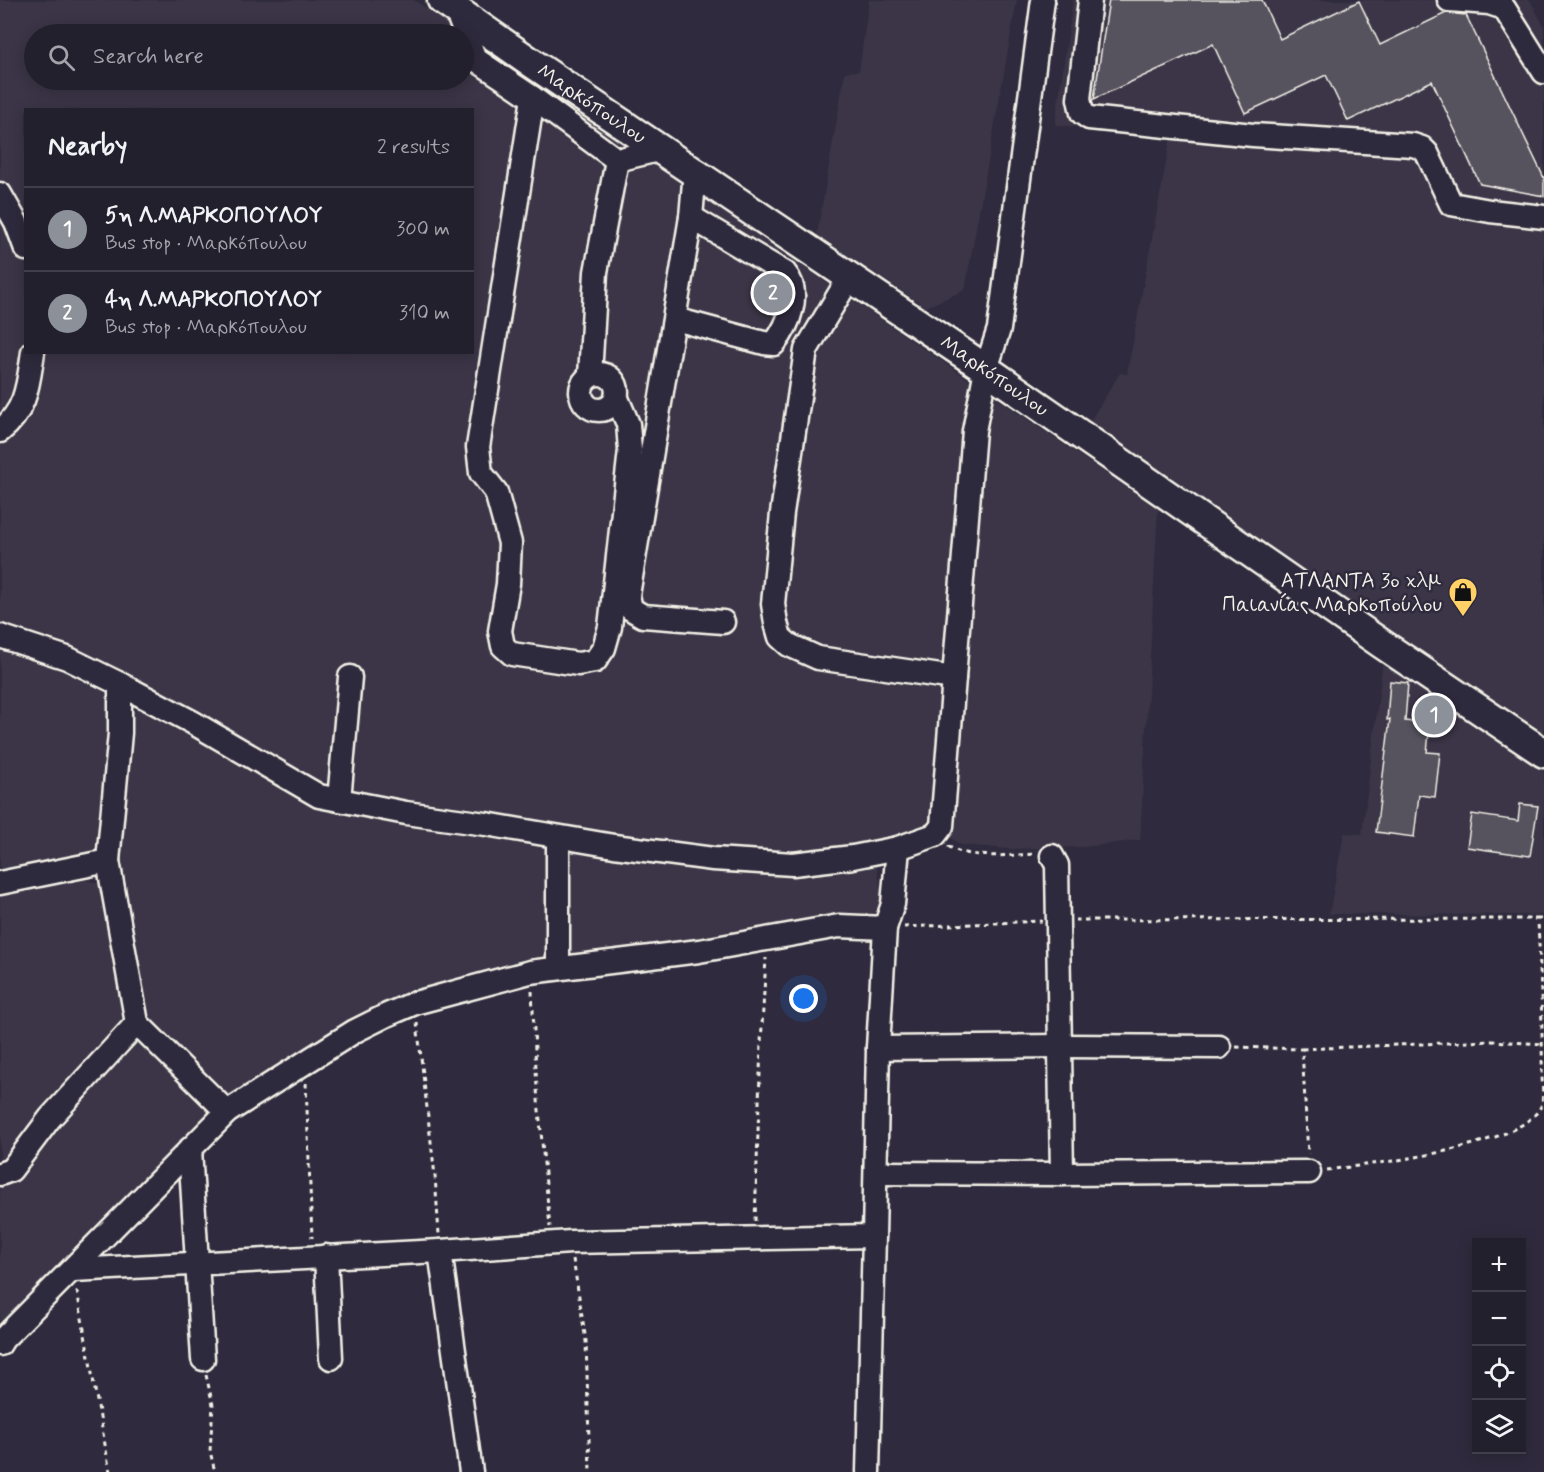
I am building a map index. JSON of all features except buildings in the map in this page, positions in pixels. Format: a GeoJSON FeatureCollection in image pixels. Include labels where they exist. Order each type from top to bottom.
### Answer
{"type":"FeatureCollection","features":[{"type":"Feature","properties":{"kind":"main road","name":"Μαρκόπουλου"},"geometry":{"type":"LineString","coordinates":[[449,5],[986,369],[1544,753]]}},
{"type":"Feature","properties":{"kind":"street"},"geometry":{"type":"LineString","coordinates":[[0,636],[67,658],[120,684],[192,722],[320,796],[406,813],[614,846],[713,859],[793,864],[898,848],[935,835],[942,826],[974,431],[986,369],[999,329],[1043,0]]}},
{"type":"Feature","properties":{"kind":"street"},"geometry":{"type":"LineString","coordinates":[[1090,0],[1079,99],[1082,113],[1089,118],[1253,135],[1413,146],[1422,148],[1427,153],[1450,204],[1544,217]]}},
{"type":"Feature","properties":{"kind":"street"},"geometry":{"type":"LineString","coordinates":[[1449,0],[1489,3],[1504,8],[1544,72]]}},
{"type":"Feature","properties":{"kind":"street"},"geometry":{"type":"LineString","coordinates":[[449,5],[458,24]]}},
{"type":"Feature","properties":{"kind":"street"},"geometry":{"type":"LineString","coordinates":[[474,57],[617,160]]}},
{"type":"Feature","properties":{"kind":"street"},"geometry":{"type":"LineString","coordinates":[[533,98],[478,447],[481,473],[496,492],[510,543],[508,584],[500,631],[503,646],[512,654],[578,664],[596,661],[604,648],[610,627],[630,450],[628,424],[616,396]]}},
{"type":"Feature","properties":{"kind":"street"},"geometry":{"type":"LineString","coordinates":[[617,160],[662,149]]}},
{"type":"Feature","properties":{"kind":"street"},"geometry":{"type":"LineString","coordinates":[[590,376],[596,272],[617,160]]}},
{"type":"Feature","properties":{"kind":"street"},"geometry":{"type":"LineString","coordinates":[[695,171],[691,217],[675,319],[628,595],[632,609],[643,616],[723,622]]}},
{"type":"Feature","properties":{"kind":"street"},"geometry":{"type":"LineString","coordinates":[[0,194],[16,222],[24,244]]}},
{"type":"Feature","properties":{"kind":"street"},"geometry":{"type":"LineString","coordinates":[[675,319],[774,344],[781,335],[790,314],[795,292],[792,281],[785,273],[691,217]]}},
{"type":"Feature","properties":{"kind":"street"},"geometry":{"type":"LineString","coordinates":[[849,278],[806,350],[782,513],[773,604],[776,623],[780,637],[789,645],[818,658],[954,678]]}},
{"type":"Feature","properties":{"kind":"street"},"geometry":{"type":"LineString","coordinates":[[0,431],[12,422],[26,396],[33,354]]}},
{"type":"Feature","properties":{"kind":"street"},"geometry":{"type":"LineString","coordinates":[[602,374],[612,380],[617,390],[610,406],[605,409],[599,410],[583,402],[580,391],[585,380],[590,376],[602,374]]}},
{"type":"Feature","properties":{"kind":"street"},"geometry":{"type":"LineString","coordinates":[[339,800],[350,677]]}},
{"type":"Feature","properties":{"kind":"street"},"geometry":{"type":"LineString","coordinates":[[120,684],[120,733],[108,861],[136,1023],[226,1112]]}},
{"type":"Feature","properties":{"kind":"street"},"geometry":{"type":"LineString","coordinates":[[558,837],[558,968]]}},
{"type":"Feature","properties":{"kind":"street"},"geometry":{"type":"LineString","coordinates":[[868,1472],[878,1048],[885,928],[893,904],[898,848]]}},
{"type":"Feature","properties":{"kind":"street"},"geometry":{"type":"LineString","coordinates":[[1052,856],[1057,865],[1062,1046],[1062,1174]]}},
{"type":"Feature","properties":{"kind":"street"},"geometry":{"type":"LineString","coordinates":[[0,883],[108,861]]}},
{"type":"Feature","properties":{"kind":"street"},"geometry":{"type":"LineString","coordinates":[[0,1344],[226,1112],[355,1031],[415,1003],[530,972],[699,951],[839,926],[885,928]]}},
{"type":"Feature","properties":{"kind":"street"},"geometry":{"type":"LineString","coordinates":[[0,1174],[11,1170],[50,1118],[136,1023]]}},
{"type":"Feature","properties":{"kind":"street"},"geometry":{"type":"LineString","coordinates":[[878,1048],[1220,1047]]}},
{"type":"Feature","properties":{"kind":"street"},"geometry":{"type":"LineString","coordinates":[[190,1149],[202,1359]]}},
{"type":"Feature","properties":{"kind":"street"},"geometry":{"type":"LineString","coordinates":[[876,1173],[1309,1172]]}},
{"type":"Feature","properties":{"kind":"street"},"geometry":{"type":"LineString","coordinates":[[73,1270],[561,1243],[874,1236]]}},
{"type":"Feature","properties":{"kind":"street"},"geometry":{"type":"LineString","coordinates":[[440,1251],[471,1472]]}},
{"type":"Feature","properties":{"kind":"street"},"geometry":{"type":"LineString","coordinates":[[320,1256],[331,1358]]}},
{"type":"Feature","properties":{"kind":"path"},"geometry":{"type":"LineString","coordinates":[[935,835],[953,849],[983,855],[1052,856]]}},
{"type":"Feature","properties":{"kind":"path"},"geometry":{"type":"LineString","coordinates":[[1302,1049],[1309,1172],[1410,1159],[1466,1147],[1530,1120],[1542,1105],[1538,919]]}},
{"type":"Feature","properties":{"kind":"path"},"geometry":{"type":"LineString","coordinates":[[885,928],[1058,920],[1544,920]]}},
{"type":"Feature","properties":{"kind":"path"},"geometry":{"type":"LineString","coordinates":[[754,1239],[761,1043],[768,938]]}},
{"type":"Feature","properties":{"kind":"path"},"geometry":{"type":"LineString","coordinates":[[530,972],[537,1089],[561,1243],[586,1341],[590,1472]]}},
{"type":"Feature","properties":{"kind":"path"},"geometry":{"type":"LineString","coordinates":[[415,1003],[435,1176],[440,1251]]}},
{"type":"Feature","properties":{"kind":"path"},"geometry":{"type":"LineString","coordinates":[[1220,1047],[1302,1049],[1492,1041],[1542,1044]]}},
{"type":"Feature","properties":{"kind":"path"},"geometry":{"type":"LineString","coordinates":[[306,1063],[320,1256]]}},
{"type":"Feature","properties":{"kind":"path"},"geometry":{"type":"LineString","coordinates":[[73,1270],[110,1472]]}},
{"type":"Feature","properties":{"kind":"path"},"geometry":{"type":"LineString","coordinates":[[202,1359],[213,1405],[210,1451],[215,1472]]}},
{"type":"Feature","properties":{"kind":"shaded area"},"geometry":{"type":"Polygon","coordinates":[[[0,0],[414,0],[449,24],[24,24],[24,90],[474,90],[474,41],[1158,509],[1140,840],[1083,847],[1009,849],[961,845],[947,835],[907,834],[873,842],[880,887],[880,902],[875,922],[525,968],[377,1005],[226,1107],[140,1021],[113,860],[125,726],[139,704],[88,679],[104,690],[112,711],[102,852],[0,880],[0,0]]]}},
{"type":"Feature","properties":{"kind":"shaded area"},"geometry":{"type":"Polygon","coordinates":[[[869,0],[1017,0],[965,290],[926,307],[817,235],[845,72],[859,71],[869,0]]]}},
{"type":"Feature","properties":{"kind":"shaded area"},"geometry":{"type":"Polygon","coordinates":[[[1073,0],[1530,0],[1544,26],[1544,740],[1342,598],[1087,426],[1120,373],[1127,374],[1171,135],[1055,125],[1073,0]]]}},
{"type":"Feature","properties":{"kind":"shaded area"},"geometry":{"type":"Polygon","coordinates":[[[1383,660],[1544,772],[1544,915],[1329,914],[1344,833],[1362,834],[1383,660]]]}},
{"type":"Feature","properties":{"kind":"shaded area"},"geometry":{"type":"Polygon","coordinates":[[[85,880],[110,886],[128,1028],[0,1167],[0,896],[85,880]]]}},
{"type":"Feature","properties":{"kind":"shaded area"},"geometry":{"type":"Polygon","coordinates":[[[138,1029],[220,1112],[0,1329],[0,1179],[138,1029]]]}},
{"type":"Feature","properties":{"kind":"place","name":"4η Λ.ΜΑΡΚΟΠΟΥΛΟΥ"},"geometry":{"type":"Point","coordinates":[773,293]}},
{"type":"Feature","properties":{"kind":"place","name":"ΑΤΛΑΝΤΑ 3ο χλμ Παιανίας Μαρκοπούλου"},"geometry":{"type":"Point","coordinates":[1463,618]}},
{"type":"Feature","properties":{"kind":"place","name":"5η Λ.ΜΑΡΚΟΠΟΥΛΟΥ"},"geometry":{"type":"Point","coordinates":[1434,715]}}]}
